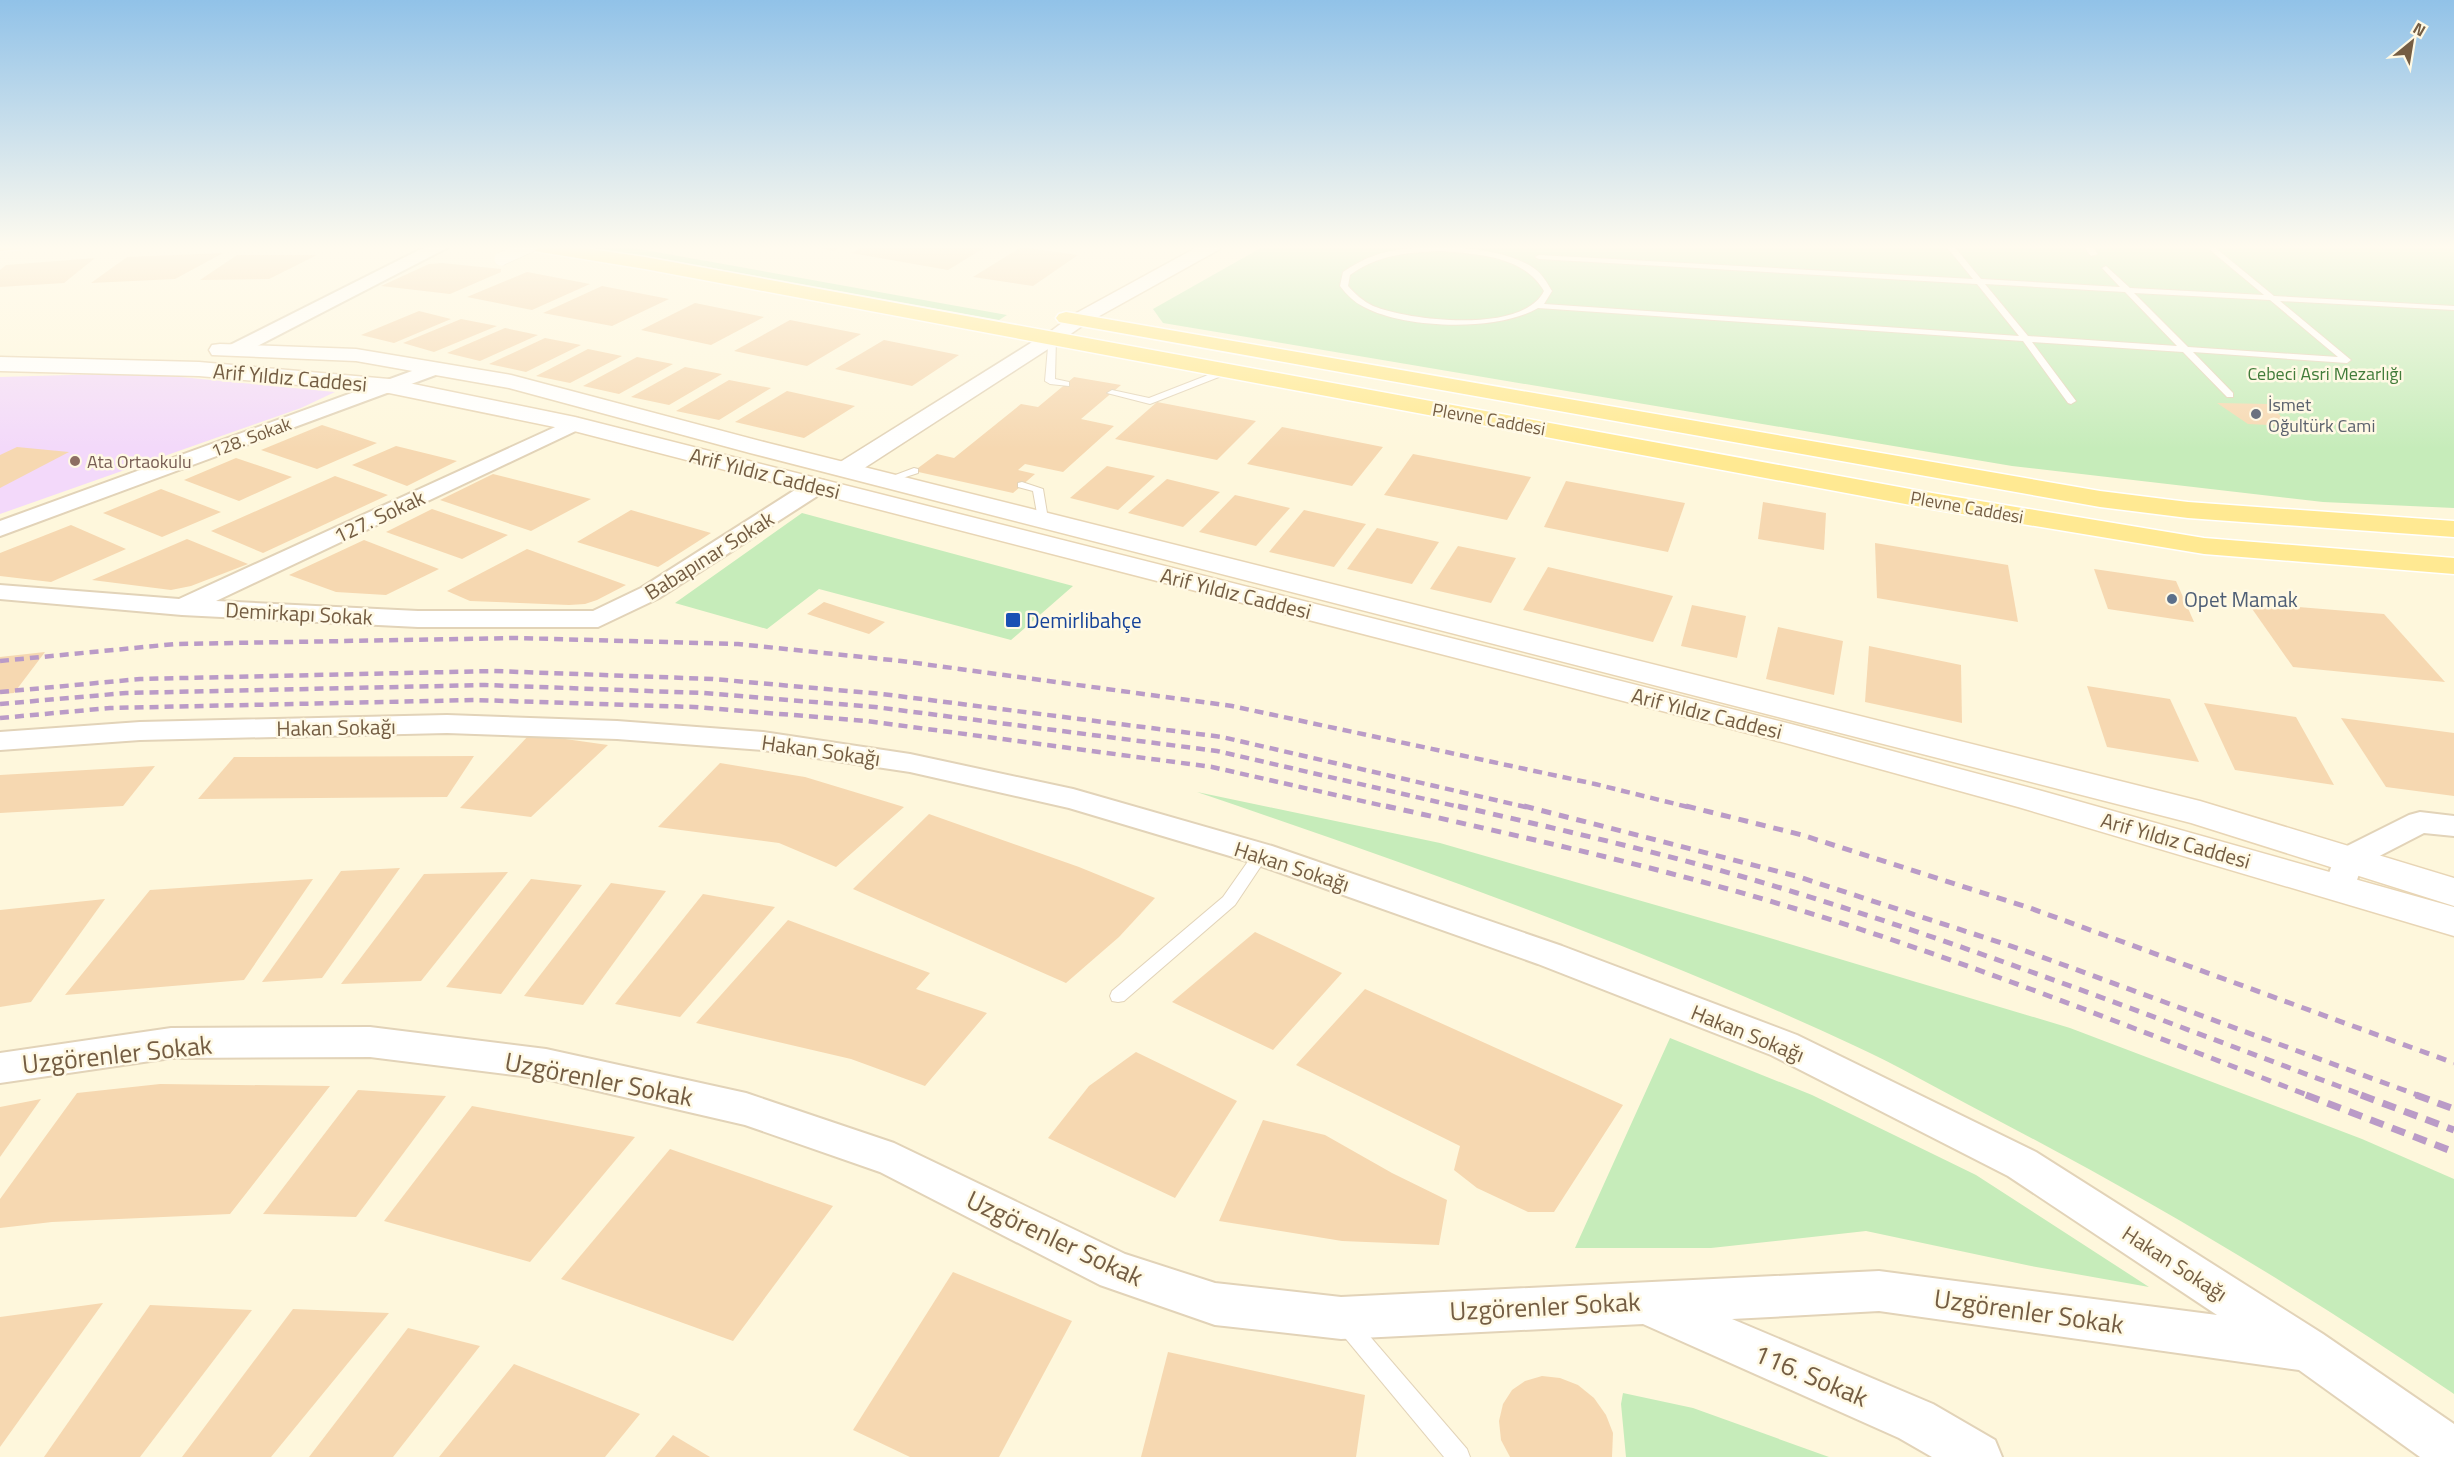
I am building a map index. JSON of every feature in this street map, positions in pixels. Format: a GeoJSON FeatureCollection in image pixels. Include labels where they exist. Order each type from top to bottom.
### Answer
{"type":"FeatureCollection","features":[{"type":"Feature","properties":{"kind":"main road","name":"Plevne Caddesi"},"geometry":{"type":"LineString","coordinates":[[913,313],[2123,534],[2204,546],[2454,566]]}},
{"type":"Feature","properties":{"kind":"main road"},"geometry":{"type":"LineString","coordinates":[[846,469],[1091,313]]}},
{"type":"Feature","properties":{"kind":"main road","name":"Plevne Caddesi"},"geometry":{"type":"LineString","coordinates":[[1046,314],[2100,499],[2209,512],[2454,529]]}},
{"type":"Feature","properties":{"kind":"main road","name":"Arif Yıldız Caddesi"},"geometry":{"type":"LineString","coordinates":[[0,353],[39,350],[236,350],[356,355],[511,382],[887,480],[2200,813],[2454,922]]}},
{"type":"Feature","properties":{"kind":"main road","name":"Arif Yıldız Caddesi"},"geometry":{"type":"LineString","coordinates":[[0,364],[200,369],[389,386],[575,424],[1791,734],[2030,799],[2344,873],[2454,892]]}},
{"type":"Feature","properties":{"kind":"street"},"geometry":{"type":"LineString","coordinates":[[236,350],[308,313]]}},
{"type":"Feature","properties":{"kind":"street","name":"128. Sokak"},"geometry":{"type":"LineString","coordinates":[[0,530],[434,369]]}},
{"type":"Feature","properties":{"kind":"street","name":"127. Sokak"},"geometry":{"type":"LineString","coordinates":[[182,607],[575,424]]}},
{"type":"Feature","properties":{"kind":"street","name":"Babapınar Sokak"},"geometry":{"type":"LineString","coordinates":[[598,619],[650,593],[817,486]]}},
{"type":"Feature","properties":{"kind":"street","name":"Demirkapı Sokak"},"geometry":{"type":"LineString","coordinates":[[0,592],[182,607],[418,619],[598,619]]}},
{"type":"Feature","properties":{"kind":"street","name":"Hakan Sokağı"},"geometry":{"type":"LineString","coordinates":[[0,741],[140,731],[447,724],[617,730],[763,741],[910,763],[1073,799],[1261,854],[1550,955],[1784,1045],[2022,1164],[2307,1349],[2454,1452]]}},
{"type":"Feature","properties":{"kind":"street"},"geometry":{"type":"LineString","coordinates":[[2344,873],[2420,822],[2454,826]]}},
{"type":"Feature","properties":{"kind":"street","name":"Uzgörenler Sokak"},"geometry":{"type":"LineString","coordinates":[[0,1068],[183,1042],[370,1042],[546,1064],[746,1109],[894,1160],[1115,1271],[1215,1304],[1341,1317],[1879,1291],[2307,1349]]}},
{"type":"Feature","properties":{"kind":"street","name":"116. Sokak"},"geometry":{"type":"LineString","coordinates":[[1640,1301],[1916,1421],[1978,1457]]}},
{"type":"Feature","properties":{"kind":"lane"},"geometry":{"type":"LineString","coordinates":[[1390,313],[1434,321],[1468,322],[1500,319],[1522,313]]}},
{"type":"Feature","properties":{"kind":"lane"},"geometry":{"type":"LineString","coordinates":[[1638,313],[2347,360],[2293,313]]}},
{"type":"Feature","properties":{"kind":"lane"},"geometry":{"type":"LineString","coordinates":[[2004,313],[2071,401]]}},
{"type":"Feature","properties":{"kind":"lane"},"geometry":{"type":"LineString","coordinates":[[2151,313],[2230,395]]}},
{"type":"Feature","properties":{"kind":"lane"},"geometry":{"type":"LineString","coordinates":[[1052,339],[1050,381],[1066,384]]}},
{"type":"Feature","properties":{"kind":"lane"},"geometry":{"type":"LineString","coordinates":[[1112,393],[1150,401],[1226,371]]}},
{"type":"Feature","properties":{"kind":"lane"},"geometry":{"type":"LineString","coordinates":[[887,480],[914,471]]}},
{"type":"Feature","properties":{"kind":"lane"},"geometry":{"type":"LineString","coordinates":[[1022,485],[1038,489],[1043,519]]}},
{"type":"Feature","properties":{"kind":"lane"},"geometry":{"type":"LineString","coordinates":[[1118,996],[1229,901],[1261,854]]}},
{"type":"Feature","properties":{"kind":"lane"},"geometry":{"type":"LineString","coordinates":[[1341,1317],[1459,1457]]}},
{"type":"Feature","properties":{"kind":"shaded area","name":"Ata Ortaokulu"},"geometry":{"type":"Polygon","coordinates":[[[139,373],[335,392],[301,408],[0,514],[0,377],[139,373]]]}},
{"type":"Feature","properties":{"kind":"green space"},"geometry":{"type":"Polygon","coordinates":[[[961,313],[1007,315],[999,320],[961,313]]]}},
{"type":"Feature","properties":{"kind":"green space","name":"Cebeci Asri Mezarlığı"},"geometry":{"type":"Polygon","coordinates":[[[1156,313],[2454,313],[2454,508],[2323,502],[2012,466],[1163,323],[1156,313]]]}},
{"type":"Feature","properties":{"kind":"green space"},"geometry":{"type":"Polygon","coordinates":[[[802,513],[1073,586],[1011,640],[819,589],[767,629],[675,603],[802,513]]]}},
{"type":"Feature","properties":{"kind":"green space"},"geometry":{"type":"Polygon","coordinates":[[[1197,792],[1440,843],[1753,933],[2070,1028],[2362,1139],[2454,1179],[2454,1394],[2340,1318],[2164,1211],[1869,1053],[1773,1009],[1610,941],[1446,879],[1197,792]]]}},
{"type":"Feature","properties":{"kind":"green space"},"geometry":{"type":"Polygon","coordinates":[[[1670,1038],[1812,1095],[1976,1175],[2149,1287],[2031,1266],[1866,1231],[1711,1248],[1575,1248],[1670,1038]]]}},
{"type":"Feature","properties":{"kind":"green space"},"geometry":{"type":"Polygon","coordinates":[[[1623,1393],[1693,1408],[1829,1457],[1626,1457],[1621,1404],[1623,1393]]]}},
{"type":"Feature","properties":{"kind":"building"},"geometry":{"type":"Polygon","coordinates":[[[414,313],[427,313],[451,319],[394,343],[361,335],[414,313]]]}},
{"type":"Feature","properties":{"kind":"building"},"geometry":{"type":"Polygon","coordinates":[[[543,313],[639,313],[612,326],[543,313]]]}},
{"type":"Feature","properties":{"kind":"building"},"geometry":{"type":"Polygon","coordinates":[[[675,313],[744,313],[764,317],[711,345],[641,330],[675,313]]]}},
{"type":"Feature","properties":{"kind":"building"},"geometry":{"type":"Polygon","coordinates":[[[461,319],[497,326],[434,352],[403,343],[461,319]]]}},
{"type":"Feature","properties":{"kind":"building"},"geometry":{"type":"Polygon","coordinates":[[[790,320],[861,334],[807,366],[734,351],[790,320]]]}},
{"type":"Feature","properties":{"kind":"building"},"geometry":{"type":"Polygon","coordinates":[[[505,328],[538,335],[480,361],[447,353],[505,328]]]}},
{"type":"Feature","properties":{"kind":"building"},"geometry":{"type":"Polygon","coordinates":[[[545,338],[581,345],[526,372],[489,364],[545,338]]]}},
{"type":"Feature","properties":{"kind":"building"},"geometry":{"type":"Polygon","coordinates":[[[884,340],[959,355],[912,386],[835,369],[884,340]]]}},
{"type":"Feature","properties":{"kind":"building"},"geometry":{"type":"Polygon","coordinates":[[[588,349],[622,356],[570,383],[536,376],[588,349]]]}},
{"type":"Feature","properties":{"kind":"building"},"geometry":{"type":"Polygon","coordinates":[[[637,357],[673,364],[619,394],[583,386],[637,357]]]}},
{"type":"Feature","properties":{"kind":"building"},"geometry":{"type":"Polygon","coordinates":[[[685,367],[722,374],[669,405],[631,397],[685,367]]]}},
{"type":"Feature","properties":{"kind":"building"},"geometry":{"type":"Polygon","coordinates":[[[1074,377],[1121,385],[1081,419],[1114,426],[1063,472],[1025,464],[1018,470],[1035,474],[1013,493],[914,471],[937,454],[954,458],[1021,404],[1038,407],[1074,377]]]}},
{"type":"Feature","properties":{"kind":"building"},"geometry":{"type":"Polygon","coordinates":[[[729,380],[771,388],[719,420],[676,411],[729,380]]]}},
{"type":"Feature","properties":{"kind":"building"},"geometry":{"type":"Polygon","coordinates":[[[787,391],[855,406],[804,438],[735,422],[787,391]]]}},
{"type":"Feature","properties":{"kind":"building"},"geometry":{"type":"Polygon","coordinates":[[[1157,402],[1256,421],[1217,460],[1115,439],[1157,402]]]}},
{"type":"Feature","properties":{"kind":"building","name":"İsmet Oğultürk Cami"},"geometry":{"type":"Polygon","coordinates":[[[2217,403],[2270,404],[2289,426],[2248,424],[2217,403]]]}},
{"type":"Feature","properties":{"kind":"building"},"geometry":{"type":"Polygon","coordinates":[[[322,425],[377,443],[317,469],[261,450],[322,425]]]}},
{"type":"Feature","properties":{"kind":"building"},"geometry":{"type":"Polygon","coordinates":[[[1282,427],[1383,447],[1352,486],[1247,464],[1282,427]]]}},
{"type":"Feature","properties":{"kind":"building"},"geometry":{"type":"Polygon","coordinates":[[[396,446],[457,461],[407,486],[352,465],[396,446]]]}},
{"type":"Feature","properties":{"kind":"building"},"geometry":{"type":"Polygon","coordinates":[[[17,447],[69,452],[0,488],[0,455],[17,447]]]}},
{"type":"Feature","properties":{"kind":"building"},"geometry":{"type":"Polygon","coordinates":[[[1413,454],[1531,477],[1507,520],[1384,495],[1413,454]]]}},
{"type":"Feature","properties":{"kind":"building"},"geometry":{"type":"Polygon","coordinates":[[[236,458],[292,477],[239,501],[184,480],[236,458]]]}},
{"type":"Feature","properties":{"kind":"building"},"geometry":{"type":"Polygon","coordinates":[[[1107,466],[1155,476],[1118,510],[1070,498],[1107,466]]]}},
{"type":"Feature","properties":{"kind":"building"},"geometry":{"type":"Polygon","coordinates":[[[493,474],[591,499],[531,531],[440,500],[493,474]]]}},
{"type":"Feature","properties":{"kind":"building"},"geometry":{"type":"Polygon","coordinates":[[[335,476],[388,495],[263,553],[211,531],[335,476]]]}},
{"type":"Feature","properties":{"kind":"building"},"geometry":{"type":"Polygon","coordinates":[[[1167,479],[1220,492],[1183,527],[1128,513],[1167,479]]]}},
{"type":"Feature","properties":{"kind":"building"},"geometry":{"type":"Polygon","coordinates":[[[1566,481],[1685,503],[1668,552],[1544,527],[1566,481]]]}},
{"type":"Feature","properties":{"kind":"building"},"geometry":{"type":"Polygon","coordinates":[[[161,489],[221,512],[162,537],[103,513],[161,489]]]}},
{"type":"Feature","properties":{"kind":"building"},"geometry":{"type":"Polygon","coordinates":[[[1235,495],[1290,508],[1256,546],[1199,532],[1235,495]]]}},
{"type":"Feature","properties":{"kind":"building"},"geometry":{"type":"Polygon","coordinates":[[[1763,502],[1826,513],[1824,550],[1758,539],[1763,502]]]}},
{"type":"Feature","properties":{"kind":"building"},"geometry":{"type":"Polygon","coordinates":[[[432,509],[508,535],[462,559],[386,532],[432,509]]]}},
{"type":"Feature","properties":{"kind":"building"},"geometry":{"type":"Polygon","coordinates":[[[631,510],[711,533],[658,567],[577,542],[631,510]]]}},
{"type":"Feature","properties":{"kind":"building"},"geometry":{"type":"Polygon","coordinates":[[[1304,510],[1366,524],[1334,567],[1269,552],[1304,510]]]}},
{"type":"Feature","properties":{"kind":"building"},"geometry":{"type":"Polygon","coordinates":[[[71,525],[126,549],[51,582],[0,576],[0,553],[71,525]]]}},
{"type":"Feature","properties":{"kind":"building"},"geometry":{"type":"Polygon","coordinates":[[[1377,528],[1439,542],[1412,584],[1347,569],[1377,528]]]}},
{"type":"Feature","properties":{"kind":"building"},"geometry":{"type":"Polygon","coordinates":[[[187,539],[248,564],[191,586],[171,590],[92,580],[187,539]]]}},
{"type":"Feature","properties":{"kind":"building"},"geometry":{"type":"Polygon","coordinates":[[[364,540],[439,569],[386,595],[336,592],[289,575],[364,540]]]}},
{"type":"Feature","properties":{"kind":"building"},"geometry":{"type":"Polygon","coordinates":[[[1875,543],[2008,565],[2018,622],[1877,598],[1875,543]]]}},
{"type":"Feature","properties":{"kind":"building"},"geometry":{"type":"Polygon","coordinates":[[[1458,546],[1516,558],[1491,603],[1430,589],[1458,546]]]}},
{"type":"Feature","properties":{"kind":"building"},"geometry":{"type":"Polygon","coordinates":[[[527,549],[626,585],[597,600],[585,604],[569,605],[470,601],[447,591],[527,549]]]}},
{"type":"Feature","properties":{"kind":"building"},"geometry":{"type":"Polygon","coordinates":[[[1548,567],[1673,596],[1653,642],[1523,610],[1548,567]]]}},
{"type":"Feature","properties":{"kind":"building"},"geometry":{"type":"Polygon","coordinates":[[[2094,569],[2176,581],[2194,622],[2108,609],[2094,569]]]}},
{"type":"Feature","properties":{"kind":"building"},"geometry":{"type":"Polygon","coordinates":[[[824,602],[885,622],[869,634],[807,614],[824,602]]]}},
{"type":"Feature","properties":{"kind":"building"},"geometry":{"type":"Polygon","coordinates":[[[2248,603],[2384,614],[2445,682],[2293,667],[2248,603]]]}},
{"type":"Feature","properties":{"kind":"building"},"geometry":{"type":"Polygon","coordinates":[[[1692,605],[1746,616],[1737,658],[1681,646],[1692,605]]]}},
{"type":"Feature","properties":{"kind":"building"},"geometry":{"type":"Polygon","coordinates":[[[1778,627],[1843,641],[1834,695],[1766,679],[1778,627]]]}},
{"type":"Feature","properties":{"kind":"building"},"geometry":{"type":"Polygon","coordinates":[[[1869,646],[1961,665],[1962,723],[1865,702],[1869,646]]]}},
{"type":"Feature","properties":{"kind":"building"},"geometry":{"type":"Polygon","coordinates":[[[45,652],[14,693],[0,694],[0,657],[45,652]]]}},
{"type":"Feature","properties":{"kind":"building"},"geometry":{"type":"Polygon","coordinates":[[[2087,686],[2170,699],[2199,762],[2107,747],[2087,686]]]}},
{"type":"Feature","properties":{"kind":"building"},"geometry":{"type":"Polygon","coordinates":[[[2204,703],[2296,717],[2334,785],[2235,770],[2204,703]]]}},
{"type":"Feature","properties":{"kind":"building"},"geometry":{"type":"Polygon","coordinates":[[[2341,718],[2454,733],[2454,796],[2386,787],[2341,718]]]}},
{"type":"Feature","properties":{"kind":"building"},"geometry":{"type":"Polygon","coordinates":[[[530,734],[608,745],[531,817],[460,808],[530,734]]]}},
{"type":"Feature","properties":{"kind":"building"},"geometry":{"type":"Polygon","coordinates":[[[474,756],[447,797],[198,799],[234,757],[474,756]]]}},
{"type":"Feature","properties":{"kind":"building"},"geometry":{"type":"Polygon","coordinates":[[[720,763],[805,777],[904,807],[836,867],[779,843],[658,827],[720,763]]]}},
{"type":"Feature","properties":{"kind":"building"},"geometry":{"type":"Polygon","coordinates":[[[155,766],[123,806],[0,813],[0,775],[155,766]]]}},
{"type":"Feature","properties":{"kind":"building"},"geometry":{"type":"Polygon","coordinates":[[[929,814],[1079,867],[1155,898],[1119,937],[1066,983],[853,889],[929,814]]]}},
{"type":"Feature","properties":{"kind":"building"},"geometry":{"type":"Polygon","coordinates":[[[400,868],[322,978],[262,982],[341,871],[400,868]]]}},
{"type":"Feature","properties":{"kind":"building"},"geometry":{"type":"Polygon","coordinates":[[[508,872],[421,981],[341,984],[424,874],[508,872]]]}},
{"type":"Feature","properties":{"kind":"building"},"geometry":{"type":"Polygon","coordinates":[[[313,879],[244,980],[65,995],[150,890],[313,879]]]}},
{"type":"Feature","properties":{"kind":"building"},"geometry":{"type":"Polygon","coordinates":[[[531,879],[582,885],[501,994],[446,987],[531,879]]]}},
{"type":"Feature","properties":{"kind":"building"},"geometry":{"type":"Polygon","coordinates":[[[611,883],[666,891],[583,1005],[524,996],[611,883]]]}},
{"type":"Feature","properties":{"kind":"building"},"geometry":{"type":"Polygon","coordinates":[[[703,894],[775,907],[680,1017],[615,1004],[703,894]]]}},
{"type":"Feature","properties":{"kind":"building"},"geometry":{"type":"Polygon","coordinates":[[[105,899],[31,1002],[0,1007],[0,910],[105,899]]]}},
{"type":"Feature","properties":{"kind":"building"},"geometry":{"type":"Polygon","coordinates":[[[788,920],[930,973],[916,989],[987,1013],[925,1086],[851,1059],[696,1023],[788,920]]]}},
{"type":"Feature","properties":{"kind":"building"},"geometry":{"type":"Polygon","coordinates":[[[1255,932],[1342,973],[1273,1050],[1172,1002],[1255,932]]]}},
{"type":"Feature","properties":{"kind":"building"},"geometry":{"type":"Polygon","coordinates":[[[1365,989],[1623,1105],[1554,1212],[1528,1212],[1477,1188],[1454,1170],[1460,1146],[1296,1065],[1365,989]]]}},
{"type":"Feature","properties":{"kind":"building"},"geometry":{"type":"Polygon","coordinates":[[[1136,1052],[1237,1101],[1175,1198],[1048,1138],[1089,1086],[1136,1052]]]}},
{"type":"Feature","properties":{"kind":"building"},"geometry":{"type":"Polygon","coordinates":[[[160,1084],[330,1086],[230,1214],[52,1222],[0,1228],[0,1199],[77,1093],[160,1084]]]}},
{"type":"Feature","properties":{"kind":"building"},"geometry":{"type":"Polygon","coordinates":[[[358,1090],[446,1096],[356,1217],[263,1214],[358,1090]]]}},
{"type":"Feature","properties":{"kind":"building"},"geometry":{"type":"Polygon","coordinates":[[[41,1099],[0,1157],[0,1107],[41,1099]]]}},
{"type":"Feature","properties":{"kind":"building"},"geometry":{"type":"Polygon","coordinates":[[[472,1106],[635,1137],[530,1262],[384,1221],[472,1106]]]}},
{"type":"Feature","properties":{"kind":"building"},"geometry":{"type":"Polygon","coordinates":[[[1263,1120],[1325,1135],[1392,1173],[1447,1200],[1439,1245],[1342,1241],[1219,1221],[1263,1120]]]}},
{"type":"Feature","properties":{"kind":"building"},"geometry":{"type":"Polygon","coordinates":[[[670,1149],[833,1206],[733,1341],[561,1279],[670,1149]]]}},
{"type":"Feature","properties":{"kind":"building"},"geometry":{"type":"Polygon","coordinates":[[[953,1272],[1072,1321],[999,1457],[910,1457],[853,1430],[953,1272]]]}},
{"type":"Feature","properties":{"kind":"building"},"geometry":{"type":"Polygon","coordinates":[[[103,1303],[0,1447],[0,1317],[103,1303]]]}},
{"type":"Feature","properties":{"kind":"building"},"geometry":{"type":"Polygon","coordinates":[[[150,1305],[252,1310],[140,1457],[44,1457],[150,1305]]]}},
{"type":"Feature","properties":{"kind":"building"},"geometry":{"type":"Polygon","coordinates":[[[293,1309],[389,1313],[271,1457],[182,1457],[293,1309]]]}},
{"type":"Feature","properties":{"kind":"building"},"geometry":{"type":"Polygon","coordinates":[[[408,1328],[480,1346],[393,1457],[309,1457],[408,1328]]]}},
{"type":"Feature","properties":{"kind":"building"},"geometry":{"type":"Polygon","coordinates":[[[1168,1352],[1365,1395],[1356,1457],[1141,1457],[1168,1352]]]}},
{"type":"Feature","properties":{"kind":"building"},"geometry":{"type":"Polygon","coordinates":[[[514,1364],[640,1414],[605,1457],[439,1457],[514,1364]]]}},
{"type":"Feature","properties":{"kind":"building"},"geometry":{"type":"Polygon","coordinates":[[[1542,1376],[1560,1378],[1578,1385],[1594,1398],[1606,1415],[1613,1433],[1612,1457],[1510,1457],[1501,1440],[1499,1421],[1503,1404],[1512,1390],[1525,1381],[1542,1376]]]}},
{"type":"Feature","properties":{"kind":"building"},"geometry":{"type":"Polygon","coordinates":[[[673,1435],[710,1457],[655,1457],[673,1435]]]}},
{"type":"Feature","properties":{"kind":"railway"},"geometry":{"type":"LineString","coordinates":[[0,661],[175,644],[516,638],[738,644],[901,661],[1232,706],[1595,784],[1692,808]]}},
{"type":"Feature","properties":{"kind":"railway"},"geometry":{"type":"LineString","coordinates":[[0,692],[140,679],[494,671],[713,679],[882,694],[1222,737],[1530,808]]}},
{"type":"Feature","properties":{"kind":"railway"},"geometry":{"type":"LineString","coordinates":[[0,704],[126,693],[485,685],[703,693],[875,707],[1217,751],[1464,808]]}},
{"type":"Feature","properties":{"kind":"railway"},"geometry":{"type":"LineString","coordinates":[[0,718],[110,708],[475,700],[694,707],[867,721],[1212,767],[1393,808]]}},
{"type":"Feature","properties":{"kind":"railway"},"geometry":{"type":"LineString","coordinates":[[1386,806],[1641,866],[1793,908],[1988,974],[2310,1096]]}},
{"type":"Feature","properties":{"kind":"railway"},"geometry":{"type":"LineString","coordinates":[[1458,806],[1670,857],[1755,880],[1869,916],[2082,990],[2365,1096]]}},
{"type":"Feature","properties":{"kind":"railway"},"geometry":{"type":"LineString","coordinates":[[1524,806],[1796,876],[2023,950],[2420,1096]]}},
{"type":"Feature","properties":{"kind":"railway"},"geometry":{"type":"LineString","coordinates":[[1686,806],[1802,835],[2030,908],[2454,1063]]}},
{"type":"Feature","properties":{"kind":"railway"},"geometry":{"type":"LineString","coordinates":[[2306,1095],[2454,1152]]}},
{"type":"Feature","properties":{"kind":"railway"},"geometry":{"type":"LineString","coordinates":[[2361,1095],[2454,1130]]}},
{"type":"Feature","properties":{"kind":"railway"},"geometry":{"type":"LineString","coordinates":[[2416,1095],[2454,1109]]}},
{"type":"Feature","properties":{"kind":"place","name":"İsmet Oğultürk Cami"},"geometry":{"type":"Point","coordinates":[2256,414]}},
{"type":"Feature","properties":{"kind":"place","name":"Ata Ortaokulu"},"geometry":{"type":"Point","coordinates":[75,461]}},
{"type":"Feature","properties":{"kind":"place","name":"Opet Mamak"},"geometry":{"type":"Point","coordinates":[2172,599]}},
{"type":"Feature","properties":{"kind":"place","name":"Demirlibahçe"},"geometry":{"type":"Point","coordinates":[1013,620]}}]}
